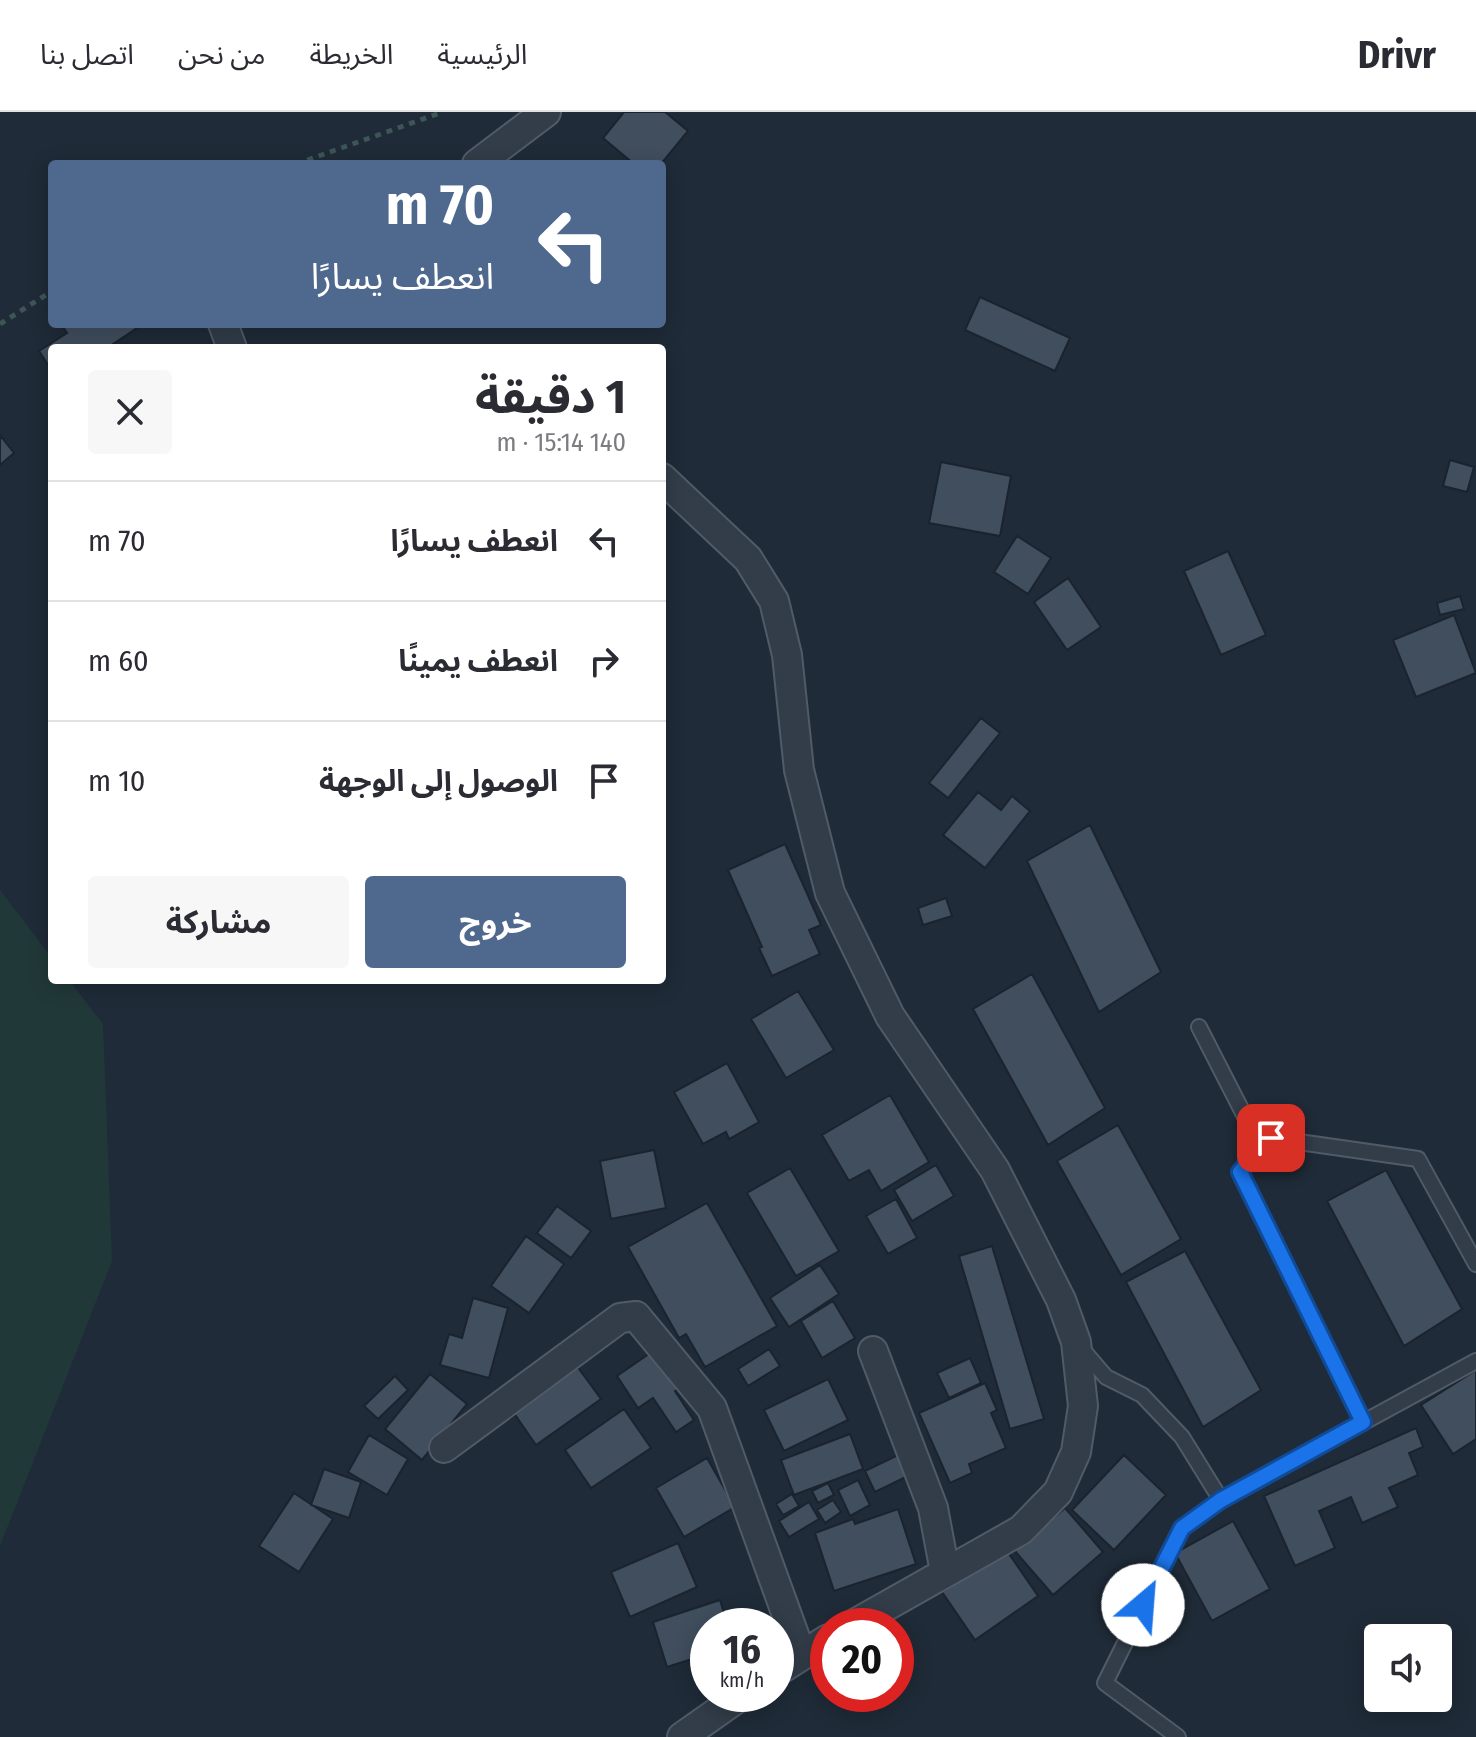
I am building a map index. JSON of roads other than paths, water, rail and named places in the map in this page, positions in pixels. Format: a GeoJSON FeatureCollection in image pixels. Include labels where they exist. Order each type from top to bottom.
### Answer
{"type":"FeatureCollection","features":[{"type":"Feature","properties":{"kind":"street"},"geometry":{"type":"LineString","coordinates":[[482,160],[546,112]]}},
{"type":"Feature","properties":{"kind":"street"},"geometry":{"type":"LineString","coordinates":[[666,482],[748,559],[774,601],[787,655],[799,770],[830,893],[890,1016],[995,1170],[1061,1300],[1076,1342],[1083,1406],[1076,1452],[1058,1492],[1021,1530],[882,1608]]}},
{"type":"Feature","properties":{"kind":"street"},"geometry":{"type":"LineString","coordinates":[[444,1448],[620,1318],[636,1316],[712,1408],[801,1654]]}},
{"type":"Feature","properties":{"kind":"street"},"geometry":{"type":"LineString","coordinates":[[873,1351],[933,1508],[945,1572]]}},
{"type":"Feature","properties":{"kind":"street"},"geometry":{"type":"LineString","coordinates":[[794,1659],[810,1649]]}},
{"type":"Feature","properties":{"kind":"street"},"geometry":{"type":"LineString","coordinates":[[682,1737],[717,1712]]}},
{"type":"Feature","properties":{"kind":"lane"},"geometry":{"type":"LineString","coordinates":[[1199,1027],[1260,1146]]}},
{"type":"Feature","properties":{"kind":"lane"},"geometry":{"type":"LineString","coordinates":[[1363,1422],[1240,1172],[1260,1146],[1271,1138],[1418,1159],[1476,1264]]}},
{"type":"Feature","properties":{"kind":"lane"},"geometry":{"type":"LineString","coordinates":[[1076,1342],[1106,1377],[1142,1395],[1182,1437],[1221,1500]]}},
{"type":"Feature","properties":{"kind":"lane"},"geometry":{"type":"LineString","coordinates":[[1178,1737],[1105,1683],[1182,1528],[1221,1500],[1476,1361]]}}]}
